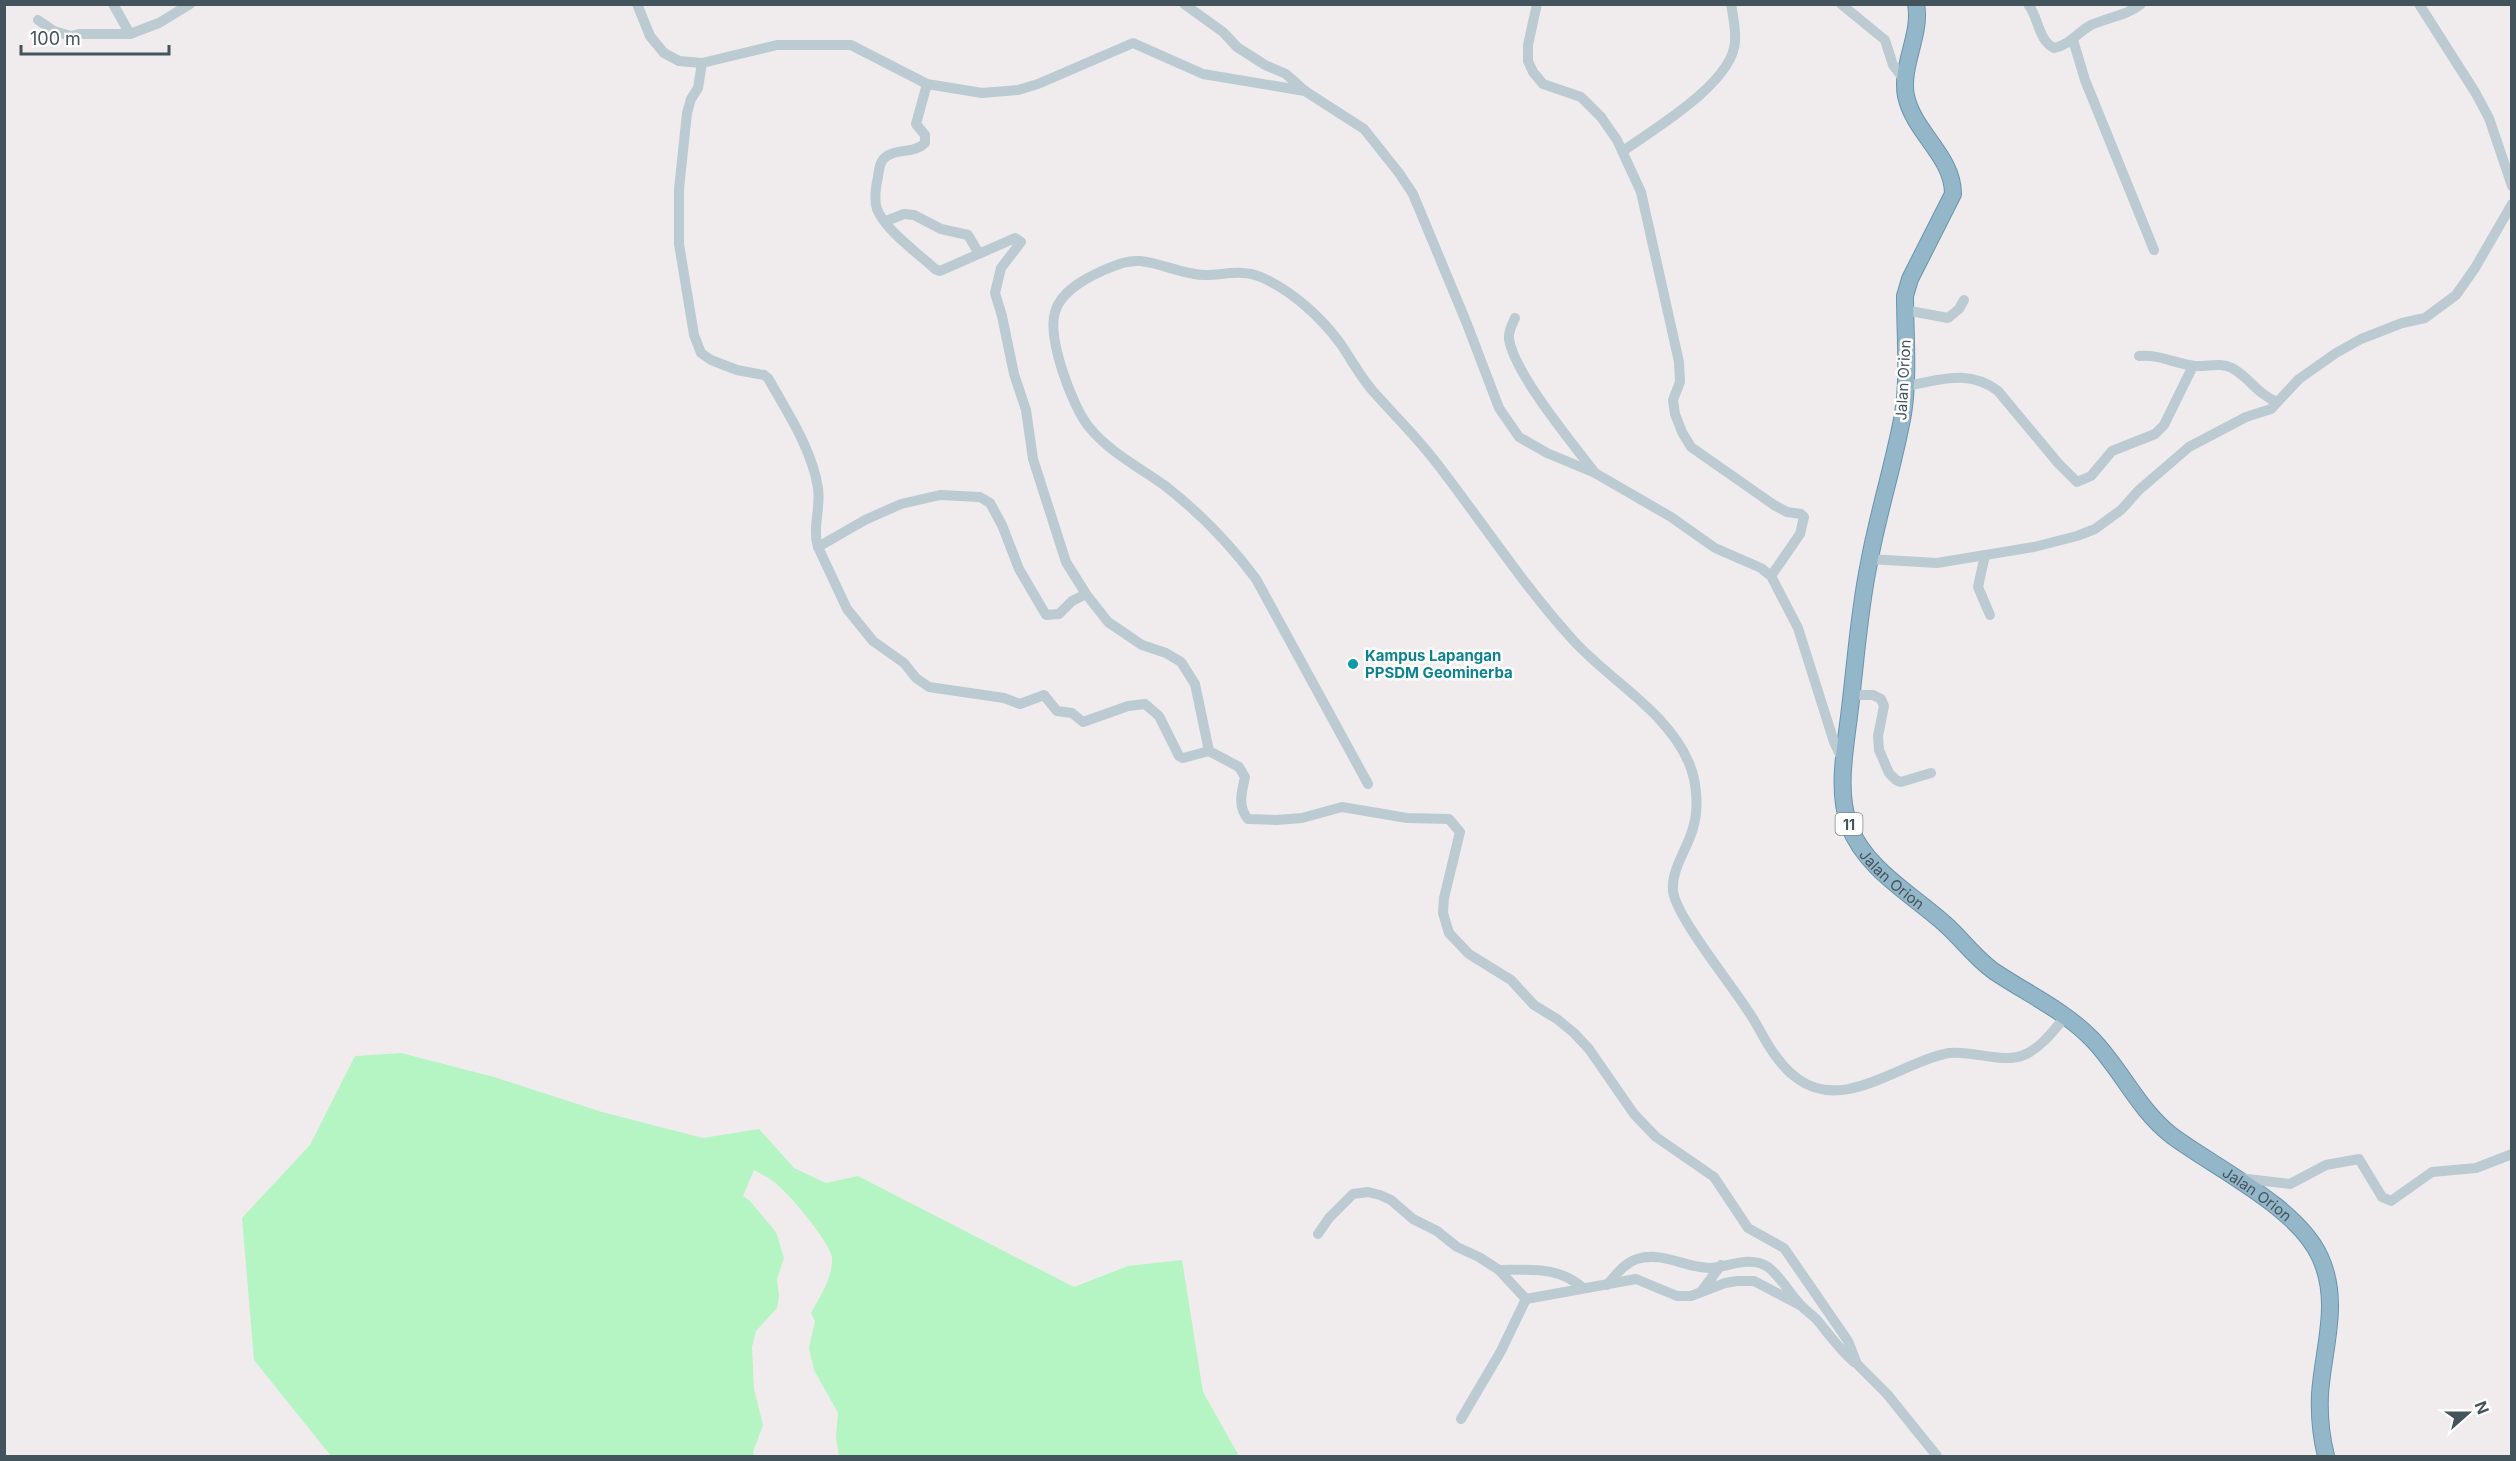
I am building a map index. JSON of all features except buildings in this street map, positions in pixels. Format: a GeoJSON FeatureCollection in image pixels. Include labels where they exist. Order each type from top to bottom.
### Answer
{"type":"FeatureCollection","features":[{"type":"Feature","properties":{"kind":"highway","name":"Jalan Orion"},"geometry":{"type":"LineString","coordinates":[[1916,4],[1905,81],[1906,96],[1914,117],[1953,179],[1953,194],[1910,279],[1905,296],[1905,386],[1900,430],[1869,559],[1859,618],[1844,763],[1845,810],[1850,828],[1871,861],[1947,925],[1991,969],[2066,1016],[2091,1038],[2152,1119],[2198,1156],[2236,1178],[2296,1225],[2314,1247],[2323,1266],[2330,1293],[2331,1314],[2320,1392],[2320,1433],[2325,1456]]}},
{"type":"Feature","properties":{"kind":"street"},"geometry":{"type":"LineString","coordinates":[[113,4],[130,34]]}},
{"type":"Feature","properties":{"kind":"street"},"geometry":{"type":"LineString","coordinates":[[38,20],[54,31],[71,36],[130,34],[159,23],[190,4]]}},
{"type":"Feature","properties":{"kind":"street"},"geometry":{"type":"LineString","coordinates":[[637,4],[650,36],[664,53],[679,61],[702,63],[777,45],[851,45],[927,84],[982,93],[1018,90],[1091,63],[1134,43],[1203,74],[1305,91]]}},
{"type":"Feature","properties":{"kind":"street"},"geometry":{"type":"LineString","coordinates":[[1184,4],[1223,32],[1237,47],[1264,65],[1286,74],[1305,91],[1365,129],[1413,194],[1499,408],[1519,437],[1547,453],[1595,473],[1671,518],[1715,548],[1761,568],[1772,576],[1798,628],[1834,742],[1844,763]]}},
{"type":"Feature","properties":{"kind":"street"},"geometry":{"type":"LineString","coordinates":[[1537,4],[1528,45],[1528,61],[1533,72],[1543,84],[1581,97],[1601,117],[1623,151],[1641,192],[1679,362],[1680,382],[1673,400],[1675,414],[1682,432],[1691,447],[1737,480],[1787,513],[1801,514],[1804,517],[1800,534],[1772,576]]}},
{"type":"Feature","properties":{"kind":"street"},"geometry":{"type":"LineString","coordinates":[[1623,151],[1698,98],[1724,70],[1736,43],[1731,4]]}},
{"type":"Feature","properties":{"kind":"street"},"geometry":{"type":"LineString","coordinates":[[1841,4],[1885,40],[1893,65],[1905,81]]}},
{"type":"Feature","properties":{"kind":"street"},"geometry":{"type":"LineString","coordinates":[[2028,4],[2048,45],[2054,48],[2073,40],[2091,25],[2128,13],[2141,4]]}},
{"type":"Feature","properties":{"kind":"street"},"geometry":{"type":"LineString","coordinates":[[2420,4],[2489,118],[2511,186]]}},
{"type":"Feature","properties":{"kind":"street"},"geometry":{"type":"LineString","coordinates":[[2073,40],[2085,80],[2154,250]]}},
{"type":"Feature","properties":{"kind":"street"},"geometry":{"type":"LineString","coordinates":[[702,63],[698,88],[691,99],[687,113],[679,189],[679,244],[694,335],[701,353],[711,360],[768,378],[800,436],[818,486],[815,537],[818,547],[847,609],[873,641],[904,663],[916,678],[929,687],[1004,698],[1020,704],[1044,695],[1057,711],[1072,713],[1083,722],[1128,706],[1145,704],[1159,717],[1179,756],[1183,758],[1209,751],[1239,767],[1245,777],[1240,797],[1248,819],[1302,818],[1342,807],[1407,818],[1441,817],[1455,823],[1460,832],[1443,898],[1443,913],[1449,933],[1469,954],[1511,980],[1534,1005],[1574,1033],[1589,1049],[1634,1113],[1656,1137],[1714,1177],[1748,1228],[1784,1248],[1848,1341],[1857,1364]]}},
{"type":"Feature","properties":{"kind":"street"},"geometry":{"type":"LineString","coordinates":[[927,84],[916,124],[924,135],[925,143],[920,149],[888,155],[879,168],[876,189],[877,209],[900,237],[940,271],[978,252],[1015,238],[1021,242],[1001,268],[995,293],[1014,374],[1026,410],[1033,459],[1066,562],[1086,594],[1108,622],[1142,645],[1167,653],[1181,662],[1195,684],[1209,751]]}},
{"type":"Feature","properties":{"kind":"street"},"geometry":{"type":"LineString","coordinates":[[1869,559],[1937,563],[2034,547],[2095,529],[2121,510],[2139,490],[2189,447],[2246,417],[2271,409],[2299,379],[2336,353],[2381,331],[2426,318],[2456,295],[2475,268],[2511,204]]}},
{"type":"Feature","properties":{"kind":"street"},"geometry":{"type":"LineString","coordinates":[[886,221],[904,214],[914,215],[941,229],[968,235],[978,252]]}},
{"type":"Feature","properties":{"kind":"street"},"geometry":{"type":"LineString","coordinates":[[1368,784],[1257,579],[1237,553],[1206,521],[1095,433],[1070,394],[1060,362],[1054,326],[1055,311],[1064,297],[1087,277],[1126,261],[1140,261],[1200,275],[1237,272],[1258,276],[1297,300],[1316,315],[1338,341],[1371,389],[1411,430],[1438,464],[1543,607],[1577,645],[1662,722],[1683,749],[1692,769],[1696,791],[1694,826],[1683,850],[1673,892],[1684,918],[1750,1013],[1774,1056],[1795,1077],[1813,1088],[1832,1092],[1892,1076],[1925,1060],[1948,1053],[2023,1056],[2039,1046],[2066,1016]]}},
{"type":"Feature","properties":{"kind":"street"},"geometry":{"type":"LineString","coordinates":[[1905,310],[1948,318],[1959,309],[1965,300]]}},
{"type":"Feature","properties":{"kind":"street"},"geometry":{"type":"LineString","coordinates":[[1515,318],[1509,330],[1509,337],[1521,368],[1595,473]]}},
{"type":"Feature","properties":{"kind":"street"},"geometry":{"type":"LineString","coordinates":[[2139,356],[2153,355],[2193,366],[2221,364],[2234,369],[2264,397],[2277,402]]}},
{"type":"Feature","properties":{"kind":"street"},"geometry":{"type":"LineString","coordinates":[[1905,386],[1958,376],[1986,382],[1998,391],[2058,463],[2077,482],[2091,476],[2112,451],[2145,439],[2160,430],[2193,366]]}},
{"type":"Feature","properties":{"kind":"street"},"geometry":{"type":"LineString","coordinates":[[818,547],[865,520],[902,504],[940,495],[980,496],[990,503],[1002,525],[1020,570],[1046,615],[1059,614],[1072,601],[1086,594]]}},
{"type":"Feature","properties":{"kind":"street"},"geometry":{"type":"LineString","coordinates":[[1985,555],[1978,587],[1990,615]]}},
{"type":"Feature","properties":{"kind":"street"},"geometry":{"type":"LineString","coordinates":[[1852,694],[1873,695],[1881,699],[1884,706],[1878,736],[1879,750],[1889,773],[1901,782],[1931,773]]}},
{"type":"Feature","properties":{"kind":"street"},"geometry":{"type":"LineString","coordinates":[[2236,1178],[2290,1184],[2326,1165],[2359,1159],[2382,1197],[2391,1201],[2432,1172],[2476,1168],[2511,1154]]}},
{"type":"Feature","properties":{"kind":"street"},"geometry":{"type":"LineString","coordinates":[[1318,1234],[1329,1218],[1353,1194],[1368,1192],[1380,1195],[1391,1200],[1413,1220],[1437,1231],[1457,1247],[1499,1270],[1526,1299]]}},
{"type":"Feature","properties":{"kind":"street"},"geometry":{"type":"LineString","coordinates":[[1606,1285],[1623,1266],[1636,1259],[1651,1256],[1709,1268],[1755,1262],[1766,1266],[1775,1273],[1800,1305],[1816,1319],[1839,1348],[1887,1394],[1937,1456]]}},
{"type":"Feature","properties":{"kind":"street"},"geometry":{"type":"LineString","coordinates":[[1701,1293],[1721,1265]]}},
{"type":"Feature","properties":{"kind":"street"},"geometry":{"type":"LineString","coordinates":[[1499,1270],[1554,1271],[1565,1275],[1583,1288]]}},
{"type":"Feature","properties":{"kind":"street"},"geometry":{"type":"LineString","coordinates":[[1526,1299],[1636,1279],[1677,1296],[1691,1296],[1725,1283],[1754,1281],[1800,1305]]}},
{"type":"Feature","properties":{"kind":"street"},"geometry":{"type":"LineString","coordinates":[[1461,1419],[1501,1351],[1526,1299]]}},
{"type":"Feature","properties":{"kind":"green space"},"geometry":{"type":"Polygon","coordinates":[[[401,1053],[494,1077],[602,1112],[703,1138],[759,1129],[794,1168],[826,1183],[858,1176],[1074,1287],[1128,1266],[1182,1260],[1203,1392],[1239,1456],[839,1456],[836,1438],[838,1413],[814,1370],[809,1348],[815,1321],[811,1313],[830,1273],[832,1258],[830,1251],[817,1230],[788,1195],[772,1180],[754,1170],[743,1196],[776,1232],[784,1258],[777,1279],[779,1296],[777,1308],[756,1331],[752,1347],[754,1389],[763,1425],[753,1452],[754,1456],[331,1456],[254,1360],[242,1218],[310,1145],[355,1056],[401,1053]]]}},
{"type":"Feature","properties":{"kind":"place","name":"Kampus Lapangan PPSDM Geominerba"},"geometry":{"type":"Point","coordinates":[1353,664]}}]}
